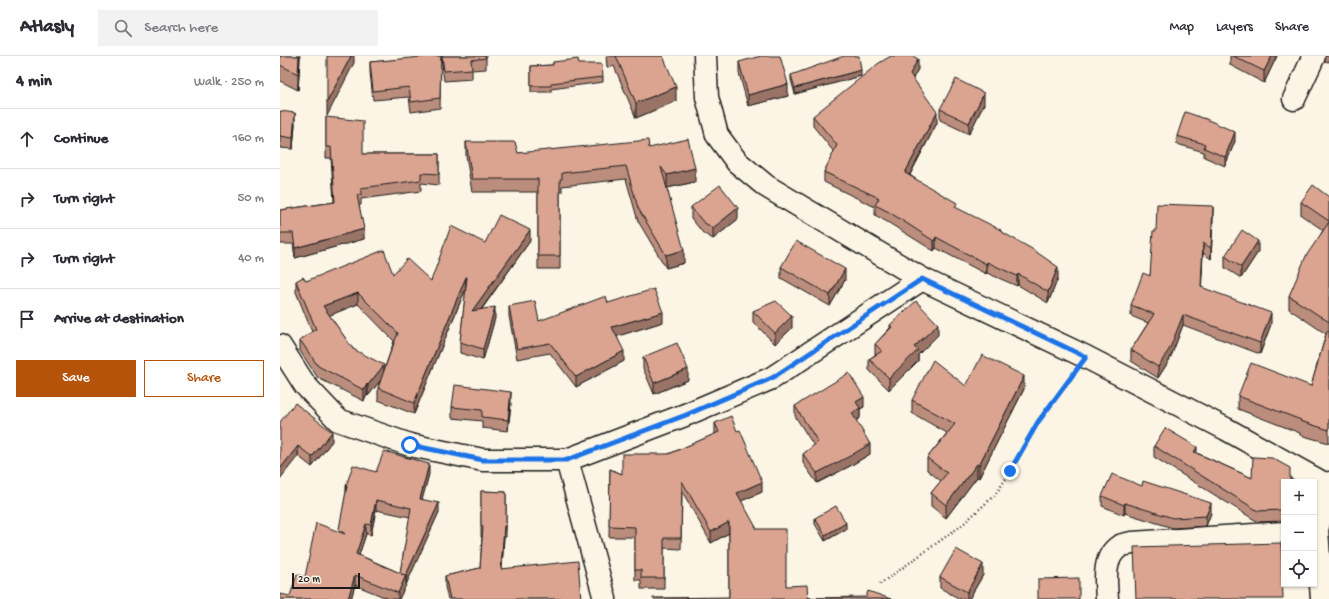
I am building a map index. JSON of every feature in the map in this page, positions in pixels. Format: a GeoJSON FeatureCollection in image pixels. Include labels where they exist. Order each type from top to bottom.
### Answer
{"type":"FeatureCollection","features":[{"type":"Feature","properties":{"kind":"street"},"geometry":{"type":"LineString","coordinates":[[705,56],[707,97],[717,135],[737,162],[766,186],[922,279],[1086,357],[1226,429],[1328,484],[1317,524]]}},
{"type":"Feature","properties":{"kind":"street"},"geometry":{"type":"LineString","coordinates":[[1294,99],[1314,56]]}},
{"type":"Feature","properties":{"kind":"street"},"geometry":{"type":"LineString","coordinates":[[280,346],[305,385],[338,420],[410,445],[483,460],[567,460],[686,415],[772,378],[922,279]]}},
{"type":"Feature","properties":{"kind":"street"},"geometry":{"type":"LineString","coordinates":[[567,460],[605,599]]}},
{"type":"Feature","properties":{"kind":"street"},"geometry":{"type":"LineString","coordinates":[[1107,599],[1107,564],[1112,554],[1120,546],[1132,543],[1281,533]]}},
{"type":"Feature","properties":{"kind":"street"},"geometry":{"type":"LineString","coordinates":[[1317,550],[1322,599]]}},
{"type":"Feature","properties":{"kind":"path"},"geometry":{"type":"LineString","coordinates":[[880,584],[962,525],[995,495],[1038,422],[1086,357]]}},
{"type":"Feature","properties":{"kind":"building"},"geometry":{"type":"Polygon","coordinates":[[[280,56],[299,56],[298,74],[280,65],[280,56]]]}},
{"type":"Feature","properties":{"kind":"building"},"geometry":{"type":"Polygon","coordinates":[[[327,56],[351,56],[327,102],[327,56]]]}},
{"type":"Feature","properties":{"kind":"building"},"geometry":{"type":"Polygon","coordinates":[[[441,56],[440,98],[411,102],[409,87],[373,91],[370,62],[441,56]]]}},
{"type":"Feature","properties":{"kind":"building"},"geometry":{"type":"Polygon","coordinates":[[[442,56],[486,56],[486,58],[471,60],[472,69],[444,71],[442,56]]]}},
{"type":"Feature","properties":{"kind":"building"},"geometry":{"type":"Polygon","coordinates":[[[616,56],[663,56],[676,87],[636,103],[616,56]]]}},
{"type":"Feature","properties":{"kind":"building"},"geometry":{"type":"Polygon","coordinates":[[[761,56],[780,56],[788,84],[748,95],[739,62],[761,56]]]}},
{"type":"Feature","properties":{"kind":"building"},"geometry":{"type":"Polygon","coordinates":[[[844,56],[859,56],[861,70],[795,88],[791,75],[844,56]]]}},
{"type":"Feature","properties":{"kind":"building"},"geometry":{"type":"Polygon","coordinates":[[[891,56],[913,56],[918,59],[910,74],[937,112],[905,173],[957,203],[955,207],[1001,230],[1000,231],[1032,249],[1058,267],[1048,292],[1018,274],[1017,276],[987,262],[986,264],[936,237],[934,241],[889,212],[875,205],[879,198],[824,172],[837,145],[813,116],[879,63],[891,56]]]}},
{"type":"Feature","properties":{"kind":"building"},"geometry":{"type":"Polygon","coordinates":[[[1233,56],[1272,56],[1264,71],[1233,56]]]}},
{"type":"Feature","properties":{"kind":"building"},"geometry":{"type":"Polygon","coordinates":[[[578,59],[579,64],[602,64],[603,77],[551,83],[551,86],[531,86],[531,66],[553,65],[553,62],[578,59]]]}},
{"type":"Feature","properties":{"kind":"building"},"geometry":{"type":"Polygon","coordinates":[[[956,79],[984,93],[969,123],[940,109],[956,79]]]}},
{"type":"Feature","properties":{"kind":"building"},"geometry":{"type":"Polygon","coordinates":[[[280,111],[295,113],[293,138],[280,136],[280,111]]]}},
{"type":"Feature","properties":{"kind":"building"},"geometry":{"type":"Polygon","coordinates":[[[1185,112],[1206,119],[1235,132],[1225,157],[1204,148],[1205,144],[1177,136],[1185,112]]]}},
{"type":"Feature","properties":{"kind":"building"},"geometry":{"type":"Polygon","coordinates":[[[326,117],[363,121],[363,154],[439,154],[439,174],[421,173],[421,180],[361,188],[361,195],[357,195],[364,229],[295,248],[293,233],[280,233],[280,210],[335,202],[331,147],[326,147],[326,117]]]}},
{"type":"Feature","properties":{"kind":"building"},"geometry":{"type":"Polygon","coordinates":[[[688,139],[695,168],[667,175],[661,167],[684,250],[666,255],[638,208],[626,166],[562,173],[562,179],[560,179],[560,256],[538,256],[538,179],[472,179],[466,142],[515,142],[518,153],[648,140],[649,148],[688,139]]]}},
{"type":"Feature","properties":{"kind":"building"},"geometry":{"type":"Polygon","coordinates":[[[720,185],[738,208],[713,228],[703,222],[691,207],[720,185]]]}},
{"type":"Feature","properties":{"kind":"building"},"geometry":{"type":"Polygon","coordinates":[[[1313,185],[1329,197],[1329,221],[1301,202],[1313,185]]]}},
{"type":"Feature","properties":{"kind":"building"},"geometry":{"type":"Polygon","coordinates":[[[1157,204],[1213,206],[1211,248],[1203,243],[1201,287],[1271,313],[1260,343],[1183,315],[1170,348],[1158,367],[1131,350],[1154,314],[1131,305],[1143,273],[1150,276],[1153,231],[1156,231],[1157,204]]]}},
{"type":"Feature","properties":{"kind":"building"},"geometry":{"type":"Polygon","coordinates":[[[499,215],[530,230],[472,311],[495,307],[483,349],[460,342],[466,277],[414,403],[378,388],[398,333],[358,293],[323,306],[353,349],[384,365],[368,385],[367,384],[364,390],[318,366],[300,340],[316,329],[296,281],[303,277],[306,281],[384,250],[393,274],[407,259],[431,281],[451,226],[485,243],[499,215]]]}},
{"type":"Feature","properties":{"kind":"building"},"geometry":{"type":"Polygon","coordinates":[[[1329,222],[1329,322],[1289,296],[1306,256],[1329,222]]]}},
{"type":"Feature","properties":{"kind":"building"},"geometry":{"type":"Polygon","coordinates":[[[1242,230],[1258,241],[1241,267],[1225,256],[1242,230]]]}},
{"type":"Feature","properties":{"kind":"building"},"geometry":{"type":"Polygon","coordinates":[[[796,241],[845,269],[830,295],[781,267],[796,241]]]}},
{"type":"Feature","properties":{"kind":"building"},"geometry":{"type":"Polygon","coordinates":[[[654,289],[663,312],[612,327],[624,351],[576,377],[550,343],[517,349],[509,306],[535,301],[539,321],[606,296],[608,303],[654,289]]]}},
{"type":"Feature","properties":{"kind":"building"},"geometry":{"type":"Polygon","coordinates":[[[776,301],[792,316],[775,333],[753,311],[776,301]]]}},
{"type":"Feature","properties":{"kind":"building"},"geometry":{"type":"Polygon","coordinates":[[[916,301],[938,324],[914,347],[918,350],[889,378],[869,359],[882,351],[875,344],[892,327],[890,325],[916,301]]]}},
{"type":"Feature","properties":{"kind":"building"},"geometry":{"type":"Polygon","coordinates":[[[1327,331],[1329,332],[1329,430],[1300,421],[1301,420],[1238,396],[1251,363],[1311,386],[1327,331]]]}},
{"type":"Feature","properties":{"kind":"building"},"geometry":{"type":"Polygon","coordinates":[[[677,343],[688,369],[654,383],[643,357],[677,343]]]}},
{"type":"Feature","properties":{"kind":"building"},"geometry":{"type":"Polygon","coordinates":[[[982,355],[1024,376],[979,465],[977,464],[946,505],[931,493],[947,473],[927,458],[955,424],[912,400],[933,360],[966,386],[982,355]]]}},
{"type":"Feature","properties":{"kind":"building"},"geometry":{"type":"Polygon","coordinates":[[[849,373],[864,397],[856,402],[860,408],[852,413],[870,444],[817,473],[803,454],[818,442],[795,406],[849,373]]]}},
{"type":"Feature","properties":{"kind":"building"},"geometry":{"type":"Polygon","coordinates":[[[455,385],[511,392],[508,420],[482,417],[482,410],[452,407],[455,385]]]}},
{"type":"Feature","properties":{"kind":"building"},"geometry":{"type":"Polygon","coordinates":[[[295,403],[332,432],[312,457],[298,446],[280,469],[280,422],[295,403]]]}},
{"type":"Feature","properties":{"kind":"building"},"geometry":{"type":"Polygon","coordinates":[[[731,416],[737,431],[740,430],[762,482],[737,493],[757,529],[786,529],[786,586],[807,585],[808,598],[866,597],[868,591],[891,599],[653,599],[729,597],[729,522],[711,532],[682,481],[681,538],[664,538],[664,578],[641,578],[641,570],[635,570],[635,527],[609,526],[610,469],[622,474],[622,454],[669,454],[719,432],[715,423],[731,416]]]}},
{"type":"Feature","properties":{"kind":"building"},"geometry":{"type":"Polygon","coordinates":[[[1165,428],[1197,447],[1194,452],[1252,478],[1253,457],[1272,458],[1290,468],[1290,479],[1281,479],[1281,510],[1258,511],[1154,446],[1165,428]]]}},
{"type":"Feature","properties":{"kind":"building"},"geometry":{"type":"Polygon","coordinates":[[[384,451],[429,464],[420,499],[439,503],[398,593],[355,575],[348,599],[280,599],[280,594],[290,596],[297,574],[305,577],[316,523],[345,534],[339,529],[346,486],[353,465],[376,472],[384,451]],[[376,500],[371,525],[366,524],[356,554],[400,573],[411,508],[376,500]]]}},
{"type":"Feature","properties":{"kind":"building"},"geometry":{"type":"Polygon","coordinates":[[[1112,474],[1142,486],[1143,481],[1211,503],[1206,516],[1173,518],[1125,503],[1124,505],[1102,496],[1112,474]]]}},
{"type":"Feature","properties":{"kind":"building"},"geometry":{"type":"Polygon","coordinates":[[[481,491],[506,492],[506,526],[504,526],[501,569],[578,561],[581,599],[450,599],[445,576],[480,568],[483,526],[481,526],[481,491]]]}},
{"type":"Feature","properties":{"kind":"building"},"geometry":{"type":"Polygon","coordinates":[[[836,506],[846,523],[825,535],[815,518],[836,506]]]}},
{"type":"Feature","properties":{"kind":"building"},"geometry":{"type":"Polygon","coordinates":[[[1281,543],[1281,587],[1283,587],[1283,599],[1136,599],[1134,547],[1281,543]]]}},
{"type":"Feature","properties":{"kind":"building"},"geometry":{"type":"Polygon","coordinates":[[[956,549],[983,564],[967,592],[940,577],[956,549]]]}},
{"type":"Feature","properties":{"kind":"building"},"geometry":{"type":"Polygon","coordinates":[[[1079,578],[1079,599],[1038,599],[1038,579],[1079,578]]]}},
{"type":"Feature","properties":{"kind":"route"},"geometry":{"type":"LineString","coordinates":[[410,445],[483,460],[567,460],[686,415],[772,378],[922,279],[1086,357],[1038,422],[1010,471]]}}]}
